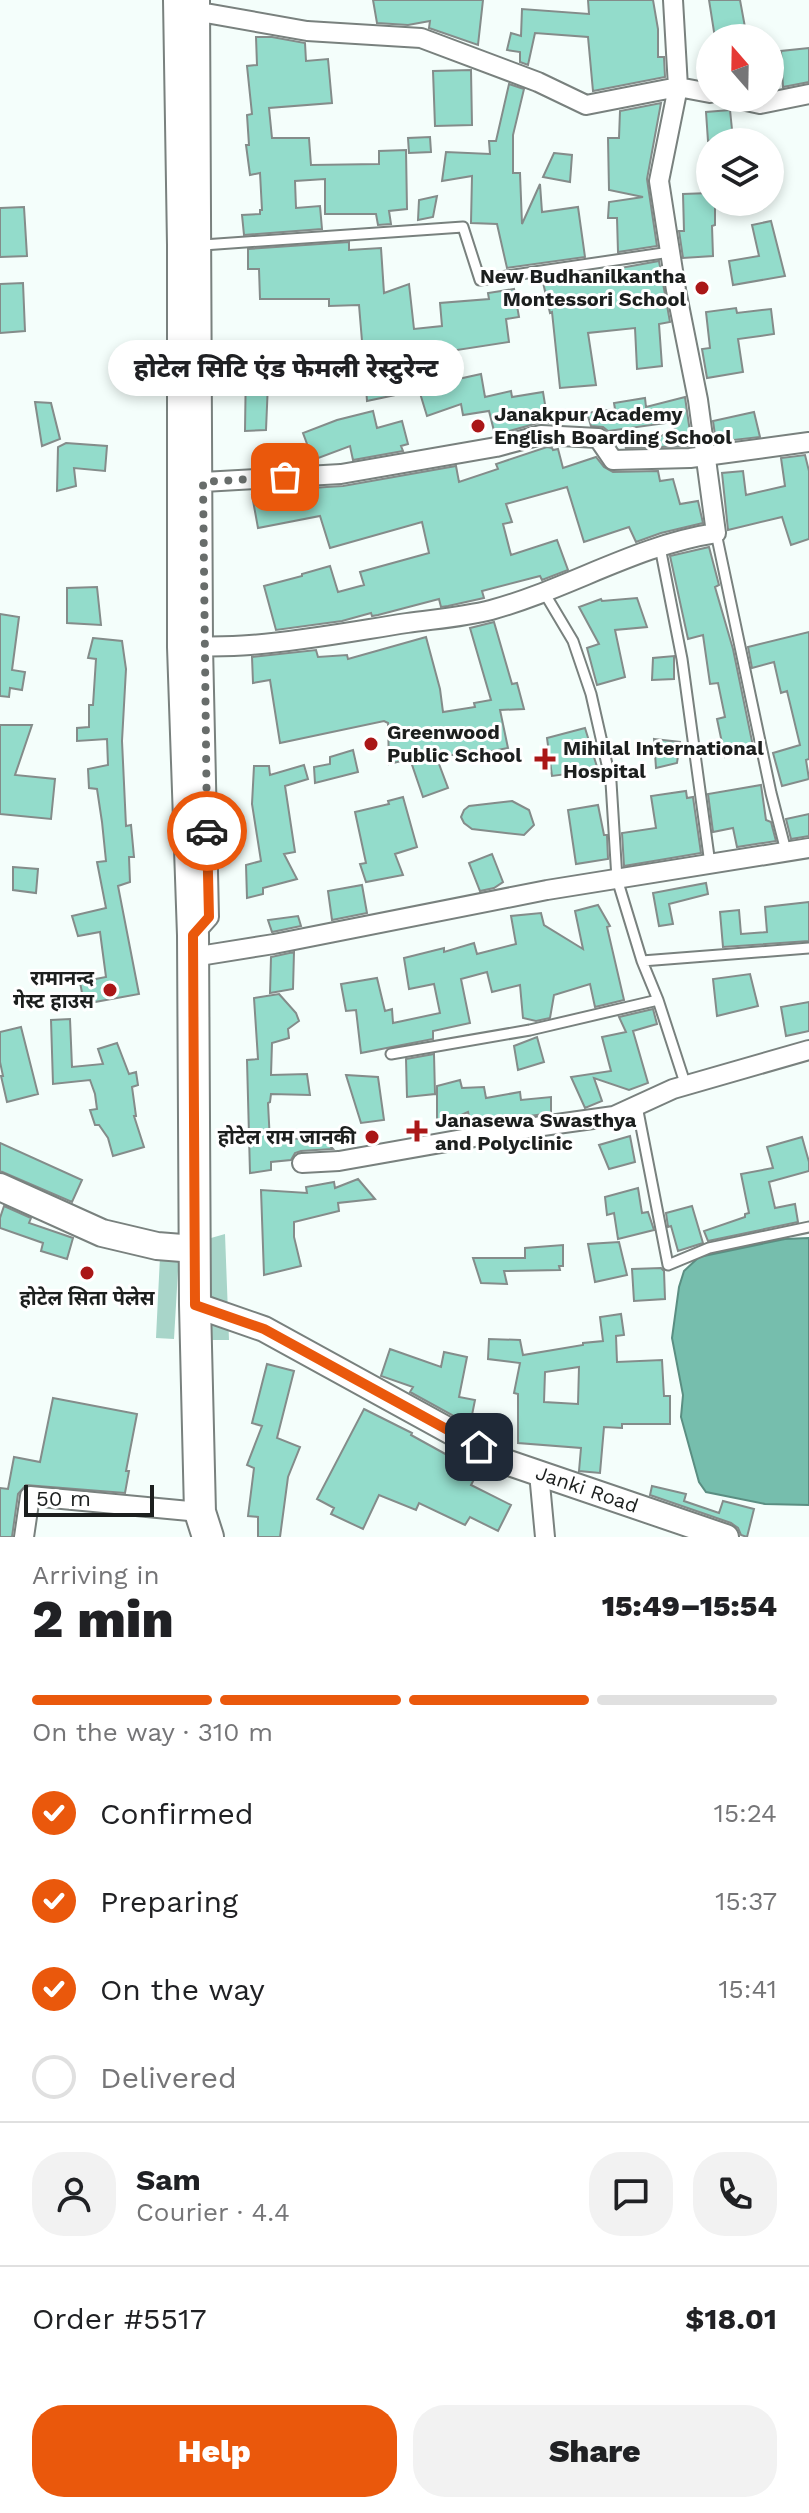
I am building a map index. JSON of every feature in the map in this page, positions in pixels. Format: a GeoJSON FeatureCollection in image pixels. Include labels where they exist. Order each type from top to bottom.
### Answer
{"type":"FeatureCollection","features":[{"type":"Feature","properties":{"kind":"highway"},"geometry":{"type":"LineString","coordinates":[[193,4],[183,245],[193,646],[195,1305],[200,1529]]}},
{"type":"Feature","properties":{"kind":"main road"},"geometry":{"type":"LineString","coordinates":[[0,1187],[102,1233],[157,1246],[195,1249]]}},
{"type":"Feature","properties":{"kind":"street"},"geometry":{"type":"LineString","coordinates":[[673,0],[678,87],[659,181],[707,456],[716,533],[688,537],[615,563],[545,594],[488,611],[326,636],[250,645],[193,646],[203,482],[203,245],[193,4],[307,31],[421,38],[538,82],[586,105],[678,87],[696,90]]}},
{"type":"Feature","properties":{"kind":"street"},"geometry":{"type":"LineString","coordinates":[[784,99],[809,94]]}},
{"type":"Feature","properties":{"kind":"street"},"geometry":{"type":"LineString","coordinates":[[203,482],[341,474],[496,447],[541,435],[598,438],[613,460],[707,456],[809,442]]}},
{"type":"Feature","properties":{"kind":"street"},"geometry":{"type":"LineString","coordinates":[[193,946],[809,848]]}},
{"type":"Feature","properties":{"kind":"street"},"geometry":{"type":"LineString","coordinates":[[302,1163],[339,1161],[614,1116],[686,1086],[809,1050]]}},
{"type":"Feature","properties":{"kind":"street","name":"Janki Road"},"geometry":{"type":"LineString","coordinates":[[195,1305],[264,1329],[506,1462],[726,1537]]}},
{"type":"Feature","properties":{"kind":"street"},"geometry":{"type":"LineString","coordinates":[[539,1473],[545,1537]]}},
{"type":"Feature","properties":{"kind":"street"},"geometry":{"type":"LineString","coordinates":[[24,1537],[30,1496],[200,1529]]}},
{"type":"Feature","properties":{"kind":"lane"},"geometry":{"type":"LineString","coordinates":[[203,245],[463,227],[480,280],[670,252]]}},
{"type":"Feature","properties":{"kind":"lane"},"geometry":{"type":"LineString","coordinates":[[716,533],[786,851]]}},
{"type":"Feature","properties":{"kind":"lane"},"geometry":{"type":"LineString","coordinates":[[660,547],[682,659],[710,864]]}},
{"type":"Feature","properties":{"kind":"lane"},"geometry":{"type":"LineString","coordinates":[[545,594],[573,641],[591,694],[611,782],[617,879],[686,1086]]}},
{"type":"Feature","properties":{"kind":"lane"},"geometry":{"type":"LineString","coordinates":[[642,961],[809,948]]}},
{"type":"Feature","properties":{"kind":"lane"},"geometry":{"type":"LineString","coordinates":[[391,1054],[530,1030],[658,1000]]}},
{"type":"Feature","properties":{"kind":"lane"},"geometry":{"type":"LineString","coordinates":[[637,1106],[668,1265],[709,1248],[809,1227]]}},
{"type":"Feature","properties":{"kind":"shaded area"},"geometry":{"type":"Polygon","coordinates":[[[225,1234],[229,1340],[208,1340],[211,1238],[225,1234]]]}},
{"type":"Feature","properties":{"kind":"shaded area"},"geometry":{"type":"Polygon","coordinates":[[[161,1236],[180,1237],[174,1339],[156,1338],[161,1236]]]}},
{"type":"Feature","properties":{"kind":"shaded area"},"geometry":{"type":"Polygon","coordinates":[[[809,1238],[809,1505],[765,1504],[706,1492],[699,1482],[681,1417],[683,1395],[672,1338],[684,1271],[699,1257],[785,1239],[809,1238]]]}},
{"type":"Feature","properties":{"kind":"building"},"geometry":{"type":"Polygon","coordinates":[[[373,0],[483,0],[478,45],[429,28],[430,21],[408,25],[377,23],[373,0]]]}},
{"type":"Feature","properties":{"kind":"building"},"geometry":{"type":"Polygon","coordinates":[[[588,0],[653,0],[658,29],[658,57],[664,57],[665,77],[593,91],[588,37],[535,33],[528,65],[520,62],[520,52],[507,50],[511,33],[521,36],[522,9],[589,14],[588,0]]]}},
{"type":"Feature","properties":{"kind":"building"},"geometry":{"type":"Polygon","coordinates":[[[709,0],[740,0],[744,24],[713,24],[709,0]]]}},
{"type":"Feature","properties":{"kind":"building"},"geometry":{"type":"Polygon","coordinates":[[[256,37],[305,43],[306,61],[328,59],[332,103],[269,108],[272,138],[309,138],[311,165],[379,164],[379,151],[406,150],[407,209],[389,211],[391,224],[378,225],[376,214],[325,214],[325,179],[295,181],[296,208],[320,206],[322,229],[244,235],[242,215],[260,214],[262,210],[260,173],[250,175],[246,145],[249,145],[247,115],[252,114],[247,66],[257,65],[256,37]]]}},
{"type":"Feature","properties":{"kind":"building"},"geometry":{"type":"Polygon","coordinates":[[[809,48],[809,82],[784,87],[784,51],[809,48]]]}},
{"type":"Feature","properties":{"kind":"building"},"geometry":{"type":"Polygon","coordinates":[[[471,70],[472,125],[435,126],[433,71],[471,70]]]}},
{"type":"Feature","properties":{"kind":"building"},"geometry":{"type":"Polygon","coordinates":[[[509,84],[524,89],[513,135],[513,173],[520,173],[522,224],[540,184],[542,212],[578,207],[585,257],[507,268],[497,224],[471,223],[472,176],[442,181],[446,152],[490,154],[489,141],[496,141],[509,84]]]}},
{"type":"Feature","properties":{"kind":"building"},"geometry":{"type":"Polygon","coordinates":[[[661,103],[647,179],[657,246],[618,252],[617,218],[608,218],[609,202],[643,197],[609,190],[608,138],[619,138],[620,111],[661,103]]]}},
{"type":"Feature","properties":{"kind":"building"},"geometry":{"type":"Polygon","coordinates":[[[706,112],[730,112],[732,128],[707,128],[706,112]]]}},
{"type":"Feature","properties":{"kind":"building"},"geometry":{"type":"Polygon","coordinates":[[[430,137],[431,152],[409,153],[408,138],[430,137]]]}},
{"type":"Feature","properties":{"kind":"building"},"geometry":{"type":"Polygon","coordinates":[[[554,153],[572,155],[570,182],[543,177],[554,153]]]}},
{"type":"Feature","properties":{"kind":"building"},"geometry":{"type":"Polygon","coordinates":[[[683,194],[696,194],[696,216],[715,216],[715,225],[712,226],[713,256],[683,258],[679,231],[684,231],[683,194]]]}},
{"type":"Feature","properties":{"kind":"building"},"geometry":{"type":"Polygon","coordinates":[[[437,196],[433,217],[418,220],[419,200],[437,196]]]}},
{"type":"Feature","properties":{"kind":"building"},"geometry":{"type":"Polygon","coordinates":[[[24,207],[27,256],[0,257],[0,208],[24,207]]]}},
{"type":"Feature","properties":{"kind":"building"},"geometry":{"type":"Polygon","coordinates":[[[771,221],[785,276],[733,285],[729,261],[759,256],[752,225],[771,221]]]}},
{"type":"Feature","properties":{"kind":"building"},"geometry":{"type":"Polygon","coordinates":[[[349,242],[349,250],[381,248],[384,293],[409,284],[414,329],[442,326],[440,303],[489,299],[488,293],[514,289],[519,317],[506,319],[509,342],[431,354],[440,383],[481,374],[485,397],[511,391],[512,397],[543,392],[548,423],[495,435],[489,411],[463,415],[461,404],[427,416],[419,390],[367,401],[364,359],[291,364],[289,346],[362,341],[359,305],[329,306],[329,299],[260,299],[259,269],[248,269],[248,249],[349,242]]]}},
{"type":"Feature","properties":{"kind":"building"},"geometry":{"type":"Polygon","coordinates":[[[659,261],[670,322],[659,324],[662,366],[637,369],[635,328],[588,333],[596,385],[560,388],[552,312],[542,278],[588,274],[659,261]]]}},
{"type":"Feature","properties":{"kind":"building"},"geometry":{"type":"Polygon","coordinates":[[[23,283],[25,331],[0,333],[0,284],[23,283]]]}},
{"type":"Feature","properties":{"kind":"building"},"geometry":{"type":"Polygon","coordinates":[[[736,308],[737,313],[771,309],[774,334],[738,339],[743,372],[707,378],[702,349],[710,348],[706,312],[736,308]]]}},
{"type":"Feature","properties":{"kind":"building"},"geometry":{"type":"Polygon","coordinates":[[[286,359],[286,382],[268,383],[266,430],[245,431],[246,361],[286,359]]]}},
{"type":"Feature","properties":{"kind":"building"},"geometry":{"type":"Polygon","coordinates":[[[685,397],[692,446],[625,448],[675,431],[673,422],[608,431],[603,427],[591,426],[587,413],[615,409],[614,403],[645,398],[646,407],[685,397]]]}},
{"type":"Feature","properties":{"kind":"building"},"geometry":{"type":"Polygon","coordinates":[[[35,402],[51,403],[60,439],[42,446],[35,402]]]}},
{"type":"Feature","properties":{"kind":"building"},"geometry":{"type":"Polygon","coordinates":[[[373,411],[377,428],[402,421],[408,444],[401,446],[403,451],[353,460],[350,446],[313,460],[303,433],[373,411]]]}},
{"type":"Feature","properties":{"kind":"building"},"geometry":{"type":"Polygon","coordinates":[[[754,412],[760,437],[716,442],[713,421],[754,412]]]}},
{"type":"Feature","properties":{"kind":"building"},"geometry":{"type":"Polygon","coordinates":[[[66,443],[107,446],[105,471],[74,468],[76,486],[57,491],[58,447],[66,443]]]}},
{"type":"Feature","properties":{"kind":"building"},"geometry":{"type":"Polygon","coordinates":[[[547,447],[558,449],[563,468],[596,457],[613,472],[658,471],[660,481],[673,479],[680,504],[698,501],[703,523],[636,542],[629,527],[584,542],[567,487],[506,504],[512,522],[503,524],[511,555],[557,540],[568,570],[542,580],[540,576],[482,591],[484,598],[448,606],[441,607],[439,599],[378,615],[372,616],[371,613],[342,621],[276,630],[264,586],[330,566],[338,592],[364,585],[360,572],[429,553],[422,522],[330,548],[320,516],[258,528],[252,495],[278,490],[343,486],[456,466],[459,482],[498,469],[496,464],[547,447]]]}},
{"type":"Feature","properties":{"kind":"building"},"geometry":{"type":"Polygon","coordinates":[[[805,455],[809,471],[809,539],[791,545],[782,517],[728,530],[722,473],[743,471],[746,495],[785,486],[781,458],[805,455]]]}},
{"type":"Feature","properties":{"kind":"building"},"geometry":{"type":"Polygon","coordinates":[[[709,547],[719,585],[715,587],[733,649],[754,751],[725,757],[717,719],[725,717],[718,683],[710,684],[703,635],[688,639],[670,556],[709,547]]]}},
{"type":"Feature","properties":{"kind":"building"},"geometry":{"type":"Polygon","coordinates":[[[97,587],[101,625],[67,623],[67,588],[97,587]]]}},
{"type":"Feature","properties":{"kind":"building"},"geometry":{"type":"Polygon","coordinates":[[[637,598],[647,627],[615,630],[625,677],[597,685],[587,648],[599,644],[579,607],[601,599],[637,598]]]}},
{"type":"Feature","properties":{"kind":"building"},"geometry":{"type":"Polygon","coordinates":[[[0,614],[19,617],[12,670],[25,672],[22,690],[10,688],[9,697],[0,696],[0,614]]]}},
{"type":"Feature","properties":{"kind":"building"},"geometry":{"type":"Polygon","coordinates":[[[494,622],[512,684],[517,683],[524,709],[500,710],[508,748],[436,756],[448,788],[423,797],[410,759],[389,764],[388,723],[384,721],[280,743],[270,680],[253,683],[252,657],[316,650],[318,657],[347,655],[348,659],[426,637],[443,712],[475,707],[474,703],[491,700],[470,628],[494,622]]]}},
{"type":"Feature","properties":{"kind":"building"},"geometry":{"type":"Polygon","coordinates":[[[809,632],[809,759],[806,760],[809,779],[782,786],[773,753],[800,745],[787,691],[781,693],[774,662],[752,668],[748,647],[809,632]]]}},
{"type":"Feature","properties":{"kind":"building"},"geometry":{"type":"Polygon","coordinates":[[[93,638],[122,641],[126,669],[122,741],[126,826],[131,825],[134,857],[129,857],[130,882],[118,886],[139,994],[84,1004],[80,982],[106,977],[100,932],[78,936],[72,916],[106,908],[97,862],[106,861],[102,822],[97,789],[89,788],[88,769],[108,765],[107,739],[77,741],[77,728],[89,727],[89,705],[93,705],[96,659],[88,658],[93,638]]]}},
{"type":"Feature","properties":{"kind":"building"},"geometry":{"type":"Polygon","coordinates":[[[674,656],[674,679],[652,680],[653,658],[674,656]]]}},
{"type":"Feature","properties":{"kind":"building"},"geometry":{"type":"Polygon","coordinates":[[[0,725],[32,725],[15,775],[55,779],[51,819],[0,814],[0,725]]]}},
{"type":"Feature","properties":{"kind":"building"},"geometry":{"type":"Polygon","coordinates":[[[585,728],[598,770],[552,776],[547,738],[585,728]]]}},
{"type":"Feature","properties":{"kind":"building"},"geometry":{"type":"Polygon","coordinates":[[[654,739],[680,742],[677,763],[656,768],[654,739]]]}},
{"type":"Feature","properties":{"kind":"building"},"geometry":{"type":"Polygon","coordinates":[[[353,750],[358,772],[315,783],[314,767],[330,764],[330,757],[353,750]]]}},
{"type":"Feature","properties":{"kind":"building"},"geometry":{"type":"Polygon","coordinates":[[[304,765],[308,779],[285,786],[295,852],[284,854],[297,879],[263,888],[263,894],[247,898],[246,865],[261,861],[252,804],[254,766],[269,766],[270,775],[304,765]]]}},
{"type":"Feature","properties":{"kind":"building"},"geometry":{"type":"Polygon","coordinates":[[[761,785],[766,820],[771,822],[776,841],[737,847],[733,828],[713,832],[708,794],[761,785]]]}},
{"type":"Feature","properties":{"kind":"building"},"geometry":{"type":"Polygon","coordinates":[[[686,791],[687,798],[693,797],[701,853],[624,866],[622,833],[656,828],[651,796],[686,791]]]}},
{"type":"Feature","properties":{"kind":"building"},"geometry":{"type":"Polygon","coordinates":[[[403,797],[417,847],[395,854],[403,875],[366,882],[360,864],[366,863],[355,812],[389,804],[388,801],[403,797]]]}},
{"type":"Feature","properties":{"kind":"building"},"geometry":{"type":"Polygon","coordinates":[[[512,801],[529,810],[534,825],[524,835],[472,829],[461,817],[469,806],[512,801]]]}},
{"type":"Feature","properties":{"kind":"building"},"geometry":{"type":"Polygon","coordinates":[[[598,805],[604,835],[607,835],[608,859],[576,864],[568,810],[598,805]]]}},
{"type":"Feature","properties":{"kind":"building"},"geometry":{"type":"Polygon","coordinates":[[[809,814],[809,836],[791,839],[786,819],[809,814]]]}},
{"type":"Feature","properties":{"kind":"building"},"geometry":{"type":"Polygon","coordinates":[[[492,854],[503,882],[480,891],[469,863],[492,854]]]}},
{"type":"Feature","properties":{"kind":"building"},"geometry":{"type":"Polygon","coordinates":[[[13,867],[38,869],[36,893],[13,890],[13,867]]]}},
{"type":"Feature","properties":{"kind":"building"},"geometry":{"type":"Polygon","coordinates":[[[706,883],[708,894],[669,904],[673,924],[659,926],[653,893],[706,883]]]}},
{"type":"Feature","properties":{"kind":"building"},"geometry":{"type":"Polygon","coordinates":[[[362,885],[367,913],[332,920],[328,891],[362,885]]]}},
{"type":"Feature","properties":{"kind":"building"},"geometry":{"type":"Polygon","coordinates":[[[809,902],[809,941],[723,947],[720,912],[739,910],[741,934],[767,932],[765,907],[809,902]]]}},
{"type":"Feature","properties":{"kind":"building"},"geometry":{"type":"Polygon","coordinates":[[[598,905],[610,926],[607,927],[624,1000],[595,1007],[590,984],[554,995],[550,1018],[536,1021],[523,1018],[520,985],[492,992],[487,972],[461,979],[470,1023],[433,1031],[433,1039],[361,1053],[356,1010],[346,1011],[341,984],[377,978],[385,1011],[392,1009],[393,1023],[440,1013],[434,984],[409,989],[404,958],[444,948],[444,952],[474,943],[477,954],[516,944],[511,916],[541,913],[544,925],[583,949],[575,911],[598,905]]]}},
{"type":"Feature","properties":{"kind":"building"},"geometry":{"type":"Polygon","coordinates":[[[298,916],[301,926],[272,932],[268,920],[298,916]]]}},
{"type":"Feature","properties":{"kind":"building"},"geometry":{"type":"Polygon","coordinates":[[[294,952],[293,989],[270,993],[271,957],[294,952]]]}},
{"type":"Feature","properties":{"kind":"building"},"geometry":{"type":"Polygon","coordinates":[[[750,974],[758,1006],[717,1016],[713,979],[750,974]]]}},
{"type":"Feature","properties":{"kind":"building"},"geometry":{"type":"Polygon","coordinates":[[[279,994],[299,1021],[288,1029],[289,1038],[272,1043],[271,1075],[307,1074],[310,1095],[271,1094],[268,1103],[270,1142],[321,1136],[333,1149],[301,1151],[295,1153],[291,1160],[271,1162],[271,1170],[250,1173],[247,1060],[258,1059],[254,998],[279,994]]]}},
{"type":"Feature","properties":{"kind":"building"},"geometry":{"type":"Polygon","coordinates":[[[809,1002],[809,1031],[786,1036],[781,1007],[809,1002]]]}},
{"type":"Feature","properties":{"kind":"building"},"geometry":{"type":"Polygon","coordinates":[[[653,1009],[657,1024],[633,1031],[648,1083],[629,1090],[594,1078],[602,1101],[585,1108],[571,1077],[611,1071],[602,1037],[626,1032],[619,1017],[653,1009]]]}},
{"type":"Feature","properties":{"kind":"building"},"geometry":{"type":"Polygon","coordinates":[[[70,1019],[72,1067],[103,1064],[98,1049],[117,1043],[129,1074],[136,1072],[138,1085],[132,1087],[134,1116],[144,1147],[113,1156],[108,1138],[99,1125],[95,1125],[90,1110],[97,1109],[90,1080],[53,1084],[51,1020],[70,1019]]]}},
{"type":"Feature","properties":{"kind":"building"},"geometry":{"type":"Polygon","coordinates":[[[21,1027],[38,1094],[7,1102],[1,1076],[0,1032],[21,1027]]]}},
{"type":"Feature","properties":{"kind":"building"},"geometry":{"type":"Polygon","coordinates":[[[537,1037],[544,1062],[518,1070],[514,1046],[537,1037]]]}},
{"type":"Feature","properties":{"kind":"building"},"geometry":{"type":"Polygon","coordinates":[[[434,1054],[435,1094],[407,1097],[406,1059],[434,1054]]]}},
{"type":"Feature","properties":{"kind":"building"},"geometry":{"type":"Polygon","coordinates":[[[346,1075],[378,1077],[384,1120],[361,1123],[346,1075]]]}},
{"type":"Feature","properties":{"kind":"building"},"geometry":{"type":"Polygon","coordinates":[[[460,1080],[462,1088],[484,1087],[486,1098],[520,1092],[521,1100],[551,1097],[551,1113],[471,1124],[468,1112],[437,1126],[437,1086],[460,1080]]]}},
{"type":"Feature","properties":{"kind":"building"},"geometry":{"type":"Polygon","coordinates":[[[630,1136],[635,1162],[609,1169],[599,1145],[630,1136]]]}},
{"type":"Feature","properties":{"kind":"building"},"geometry":{"type":"Polygon","coordinates":[[[802,1137],[809,1171],[769,1182],[775,1208],[795,1204],[798,1222],[708,1241],[704,1231],[749,1213],[741,1174],[773,1168],[767,1147],[802,1137]]]}},
{"type":"Feature","properties":{"kind":"building"},"geometry":{"type":"Polygon","coordinates":[[[0,1143],[82,1180],[72,1202],[0,1171],[0,1143]]]}},
{"type":"Feature","properties":{"kind":"building"},"geometry":{"type":"Polygon","coordinates":[[[358,1179],[375,1199],[338,1203],[339,1211],[294,1222],[301,1266],[264,1275],[261,1190],[307,1193],[306,1187],[334,1182],[335,1188],[358,1179]]]}},
{"type":"Feature","properties":{"kind":"building"},"geometry":{"type":"Polygon","coordinates":[[[638,1188],[642,1213],[648,1212],[654,1230],[618,1239],[614,1213],[607,1215],[605,1197],[638,1188]]]}},
{"type":"Feature","properties":{"kind":"building"},"geometry":{"type":"Polygon","coordinates":[[[4,1206],[31,1218],[29,1223],[73,1238],[67,1259],[41,1251],[43,1243],[0,1228],[4,1206]]]}},
{"type":"Feature","properties":{"kind":"building"},"geometry":{"type":"Polygon","coordinates":[[[692,1206],[703,1243],[678,1251],[666,1213],[692,1206]]]}},
{"type":"Feature","properties":{"kind":"building"},"geometry":{"type":"Polygon","coordinates":[[[619,1242],[627,1275],[595,1282],[588,1244],[619,1242]]]}},
{"type":"Feature","properties":{"kind":"building"},"geometry":{"type":"Polygon","coordinates":[[[563,1245],[563,1266],[559,1266],[560,1270],[504,1271],[507,1284],[481,1283],[473,1258],[525,1258],[525,1248],[563,1245]]]}},
{"type":"Feature","properties":{"kind":"building"},"geometry":{"type":"Polygon","coordinates":[[[661,1268],[664,1271],[665,1299],[634,1301],[632,1269],[661,1268]]]}},
{"type":"Feature","properties":{"kind":"building"},"geometry":{"type":"Polygon","coordinates":[[[621,1314],[624,1335],[616,1336],[617,1362],[662,1360],[664,1396],[670,1396],[670,1424],[604,1427],[600,1473],[579,1471],[581,1448],[518,1443],[518,1394],[514,1393],[520,1363],[488,1359],[489,1339],[520,1340],[523,1355],[603,1341],[600,1317],[621,1314]],[[579,1367],[545,1372],[544,1402],[578,1404],[579,1367]]]}},
{"type":"Feature","properties":{"kind":"building"},"geometry":{"type":"Polygon","coordinates":[[[390,1349],[441,1367],[444,1352],[467,1357],[459,1397],[475,1400],[470,1425],[410,1392],[413,1387],[381,1376],[390,1349]]]}},
{"type":"Feature","properties":{"kind":"building"},"geometry":{"type":"Polygon","coordinates":[[[267,1364],[294,1371],[277,1438],[300,1447],[288,1477],[280,1537],[258,1537],[258,1517],[248,1516],[254,1468],[247,1465],[262,1426],[252,1423],[267,1364]]]}},
{"type":"Feature","properties":{"kind":"building"},"geometry":{"type":"Polygon","coordinates":[[[53,1398],[137,1414],[125,1493],[26,1485],[18,1494],[12,1537],[0,1537],[0,1488],[8,1489],[14,1457],[40,1462],[53,1398]]]}},
{"type":"Feature","properties":{"kind":"building"},"geometry":{"type":"Polygon","coordinates":[[[364,1409],[478,1472],[471,1485],[511,1505],[498,1531],[470,1517],[465,1525],[419,1503],[416,1510],[379,1495],[363,1529],[331,1514],[334,1508],[317,1499],[364,1409]]]}},
{"type":"Feature","properties":{"kind":"building"},"geometry":{"type":"Polygon","coordinates":[[[652,1486],[686,1494],[684,1501],[719,1513],[723,1501],[754,1509],[747,1537],[741,1535],[731,1523],[650,1495],[652,1486]]]}},
{"type":"Feature","properties":{"kind":"way so far"},"geometry":{"type":"LineString","coordinates":[[207,831],[203,482],[285,477]]}},
{"type":"Feature","properties":{"kind":"place","name":"New Budhanilkantha Montessori School"},"geometry":{"type":"Point","coordinates":[702,288]}},
{"type":"Feature","properties":{"kind":"place","name":"Janakpur Academy English Boarding School"},"geometry":{"type":"Point","coordinates":[478,426]}},
{"type":"Feature","properties":{"kind":"place","name":"होटेल सिटि एंड फेमली रेस्टुरेन्ट"},"geometry":{"type":"Point","coordinates":[285,477]}},
{"type":"Feature","properties":{"kind":"place","name":"Greenwood Public School"},"geometry":{"type":"Point","coordinates":[371,744]}},
{"type":"Feature","properties":{"kind":"place","name":"Mihilal International Hospital"},"geometry":{"type":"Point","coordinates":[545,759]}},
{"type":"Feature","properties":{"kind":"place","name":"रामानन्द गेस्ट हाउस"},"geometry":{"type":"Point","coordinates":[110,990]}},
{"type":"Feature","properties":{"kind":"place","name":"Janasewa Swasthya and Polyclinic"},"geometry":{"type":"Point","coordinates":[417,1131]}},
{"type":"Feature","properties":{"kind":"place","name":"होटेल राम जानकी"},"geometry":{"type":"Point","coordinates":[372,1137]}},
{"type":"Feature","properties":{"kind":"place","name":"होटेल सिता पेलेस"},"geometry":{"type":"Point","coordinates":[87,1273]}},
{"type":"Feature","properties":{"kind":"route"},"geometry":{"type":"LineString","coordinates":[[207,831],[209,917],[193,935],[195,1305],[264,1329],[479,1447]]}}]}
